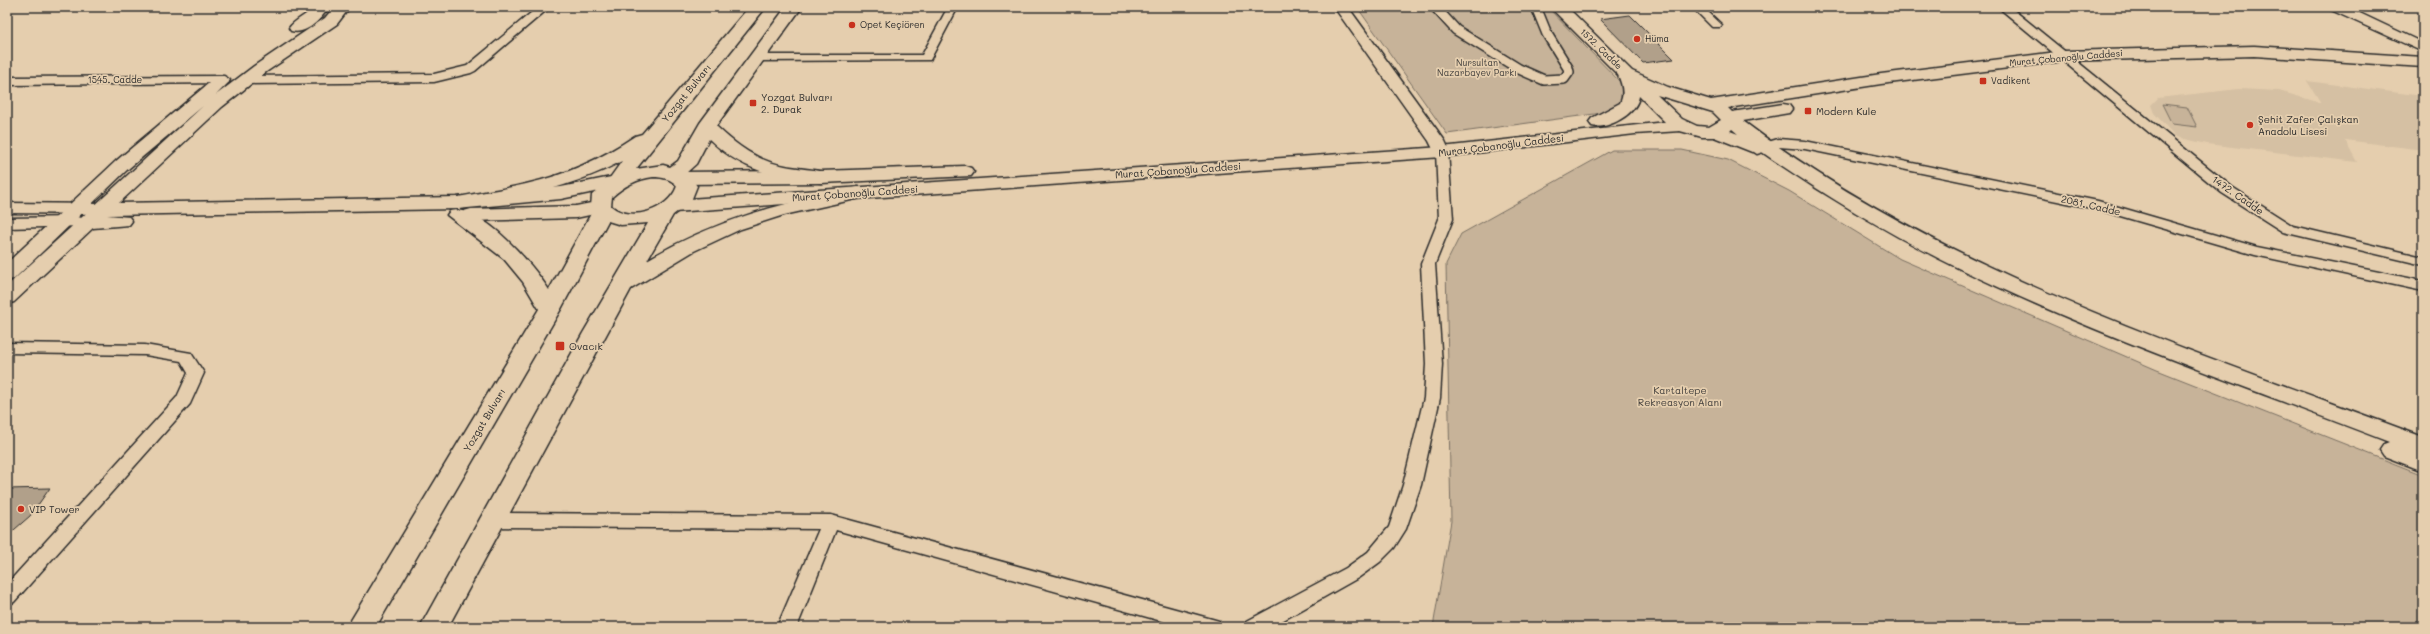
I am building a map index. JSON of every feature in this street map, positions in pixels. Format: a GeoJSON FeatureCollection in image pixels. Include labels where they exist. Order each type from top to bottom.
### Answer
{"type":"FeatureCollection","features":[{"type":"Feature","properties":{"kind":"main road"},"geometry":{"type":"LineString","coordinates":[[7,297],[83,216],[122,165],[224,80],[315,16],[321,7]]}},
{"type":"Feature","properties":{"kind":"main road"},"geometry":{"type":"LineString","coordinates":[[7,274],[83,216],[216,103],[330,21],[342,7]]}},
{"type":"Feature","properties":{"kind":"main road","name":"Yozgat Bulvarı"},"geometry":{"type":"LineString","coordinates":[[361,627],[550,309],[602,209],[602,195],[616,182],[656,129],[758,7]]}},
{"type":"Feature","properties":{"kind":"main road"},"geometry":{"type":"LineString","coordinates":[[678,176],[706,127],[794,7]]}},
{"type":"Feature","properties":{"kind":"main road","name":"1572. Cadde"},"geometry":{"type":"LineString","coordinates":[[1558,7],[1626,74],[1682,126]]}},
{"type":"Feature","properties":{"kind":"main road","name":"Murat Çobanoğlu Caddesi"},"geometry":{"type":"LineString","coordinates":[[1708,103],[2064,56],[2156,52],[2254,51],[2423,62]]}},
{"type":"Feature","properties":{"kind":"main road","name":"Murat Çobanoğlu Caddesi"},"geometry":{"type":"LineString","coordinates":[[1722,124],[1777,110],[1997,75],[2077,67],[2216,62],[2423,70]]}},
{"type":"Feature","properties":{"kind":"main road"},"geometry":{"type":"LineString","coordinates":[[1626,74],[1662,91],[1708,103],[1724,112],[1722,124]]}},
{"type":"Feature","properties":{"kind":"main road"},"geometry":{"type":"LineString","coordinates":[[1598,122],[1626,109],[1631,100],[1631,84],[1626,74]]}},
{"type":"Feature","properties":{"kind":"main road"},"geometry":{"type":"LineString","coordinates":[[1669,114],[1669,109],[1678,102],[1708,103]]}},
{"type":"Feature","properties":{"kind":"main road"},"geometry":{"type":"LineString","coordinates":[[1761,149],[1763,131],[1768,120],[1777,110]]}},
{"type":"Feature","properties":{"kind":"main road","name":"Murat Çobanoğlu Caddesi"},"geometry":{"type":"LineString","coordinates":[[678,176],[822,177],[987,171],[1440,146],[1598,122],[1669,114]]}},
{"type":"Feature","properties":{"kind":"main road"},"geometry":{"type":"LineString","coordinates":[[1682,126],[1699,131],[1722,124],[1761,149],[1903,232],[2024,291],[2082,316],[2423,446]]}},
{"type":"Feature","properties":{"kind":"main road","name":"Murat Çobanoğlu Caddesi"},"geometry":{"type":"LineString","coordinates":[[669,209],[1682,126]]}},
{"type":"Feature","properties":{"kind":"main road"},"geometry":{"type":"LineString","coordinates":[[706,127],[734,153],[755,165],[780,172],[822,177]]}},
{"type":"Feature","properties":{"kind":"main road"},"geometry":{"type":"LineString","coordinates":[[457,209],[548,184],[609,160],[635,145],[656,129]]}},
{"type":"Feature","properties":{"kind":"main road"},"geometry":{"type":"LineString","coordinates":[[1761,149],[1843,210],[1892,239],[1988,289],[2142,354],[2423,462]]}},
{"type":"Feature","properties":{"kind":"main road"},"geometry":{"type":"LineString","coordinates":[[83,216],[457,209],[576,212],[602,209],[616,218],[631,220],[646,218],[669,209],[682,199],[687,190],[685,181],[678,176],[648,172],[634,174],[616,182],[561,193],[457,209]]}},
{"type":"Feature","properties":{"kind":"main road"},"geometry":{"type":"LineString","coordinates":[[622,286],[659,261],[695,241],[751,219],[858,193]]}},
{"type":"Feature","properties":{"kind":"main road"},"geometry":{"type":"LineString","coordinates":[[457,209],[506,247],[533,280],[550,309]]}},
{"type":"Feature","properties":{"kind":"main road"},"geometry":{"type":"LineString","coordinates":[[434,627],[622,286],[669,209]]}},
{"type":"Feature","properties":{"kind":"street"},"geometry":{"type":"LineString","coordinates":[[246,80],[391,77],[434,78],[471,69],[545,7]]}},
{"type":"Feature","properties":{"kind":"street"},"geometry":{"type":"LineString","coordinates":[[756,58],[926,58],[953,7]]}},
{"type":"Feature","properties":{"kind":"street"},"geometry":{"type":"LineString","coordinates":[[1254,627],[1352,573],[1374,557],[1388,543],[1397,529],[1412,485],[1432,398],[1434,364],[1428,287],[1428,264],[1446,219],[1440,146],[1341,7]]}},
{"type":"Feature","properties":{"kind":"street"},"geometry":{"type":"LineString","coordinates":[[1435,7],[1456,30],[1519,69],[1544,80],[1564,79],[1569,72],[1568,68],[1547,34],[1536,7]]}},
{"type":"Feature","properties":{"kind":"street"},"geometry":{"type":"LineString","coordinates":[[1697,7],[1716,25]]}},
{"type":"Feature","properties":{"kind":"street","name":"1472. Cadde"},"geometry":{"type":"LineString","coordinates":[[2003,7],[2227,190],[2288,229],[2423,261]]}},
{"type":"Feature","properties":{"kind":"street"},"geometry":{"type":"LineString","coordinates":[[2336,7],[2423,48]]}},
{"type":"Feature","properties":{"kind":"street","name":"1545. Cadde"},"geometry":{"type":"LineString","coordinates":[[7,81],[224,80]]}},
{"type":"Feature","properties":{"kind":"street","name":"2081. Cadde"},"geometry":{"type":"LineString","coordinates":[[1761,149],[1778,143],[1805,145],[2098,205],[2255,251],[2423,286]]}},
{"type":"Feature","properties":{"kind":"street"},"geometry":{"type":"LineString","coordinates":[[7,208],[83,216]]}},
{"type":"Feature","properties":{"kind":"street"},"geometry":{"type":"LineString","coordinates":[[7,222],[83,216]]}},
{"type":"Feature","properties":{"kind":"street"},"geometry":{"type":"LineString","coordinates":[[7,348],[145,350],[186,357],[196,373],[184,400],[7,597]]}},
{"type":"Feature","properties":{"kind":"street"},"geometry":{"type":"LineString","coordinates":[[494,520],[831,522],[1212,627]]}},
{"type":"Feature","properties":{"kind":"street"},"geometry":{"type":"LineString","coordinates":[[787,627],[831,522]]}},
{"type":"Feature","properties":{"kind":"shaded area","name":"Şehit Zafer Çalışkan Anadolu Lisesi"},"geometry":{"type":"Polygon","coordinates":[[[2307,81],[2423,96],[2423,150],[2345,140],[2357,162],[2207,144],[2176,137],[2154,113],[2151,105],[2158,98],[2239,89],[2279,91],[2321,103],[2307,81]]]}},
{"type":"Feature","properties":{"kind":"green space","name":"Nursultan Nazarbayev Parkı"},"geometry":{"type":"Polygon","coordinates":[[[1357,7],[1547,7],[1624,86],[1626,100],[1602,113],[1447,134],[1357,7]]]}},
{"type":"Feature","properties":{"kind":"green space"},"geometry":{"type":"Polygon","coordinates":[[[2162,104],[2187,107],[2197,127],[2172,124],[2162,104]]]}},
{"type":"Feature","properties":{"kind":"green space","name":"Kartaltepe Rekreasyon Alanı"},"geometry":{"type":"Polygon","coordinates":[[[1612,150],[1682,150],[1728,160],[1789,191],[1900,259],[2157,370],[2423,475],[2423,627],[1433,627],[1451,521],[1446,264],[1461,234],[1612,150]]]}},
{"type":"Feature","properties":{"kind":"building","name":"Hüma"},"geometry":{"type":"Polygon","coordinates":[[[1630,15],[1674,59],[1643,63],[1600,19],[1630,15]]]}},
{"type":"Feature","properties":{"kind":"building","name":"VIP Tower"},"geometry":{"type":"Polygon","coordinates":[[[50,488],[30,516],[7,536],[7,489],[50,488]]]}},
{"type":"Feature","properties":{"kind":"place","name":"Opet Keçiören"},"geometry":{"type":"Point","coordinates":[852,25]}},
{"type":"Feature","properties":{"kind":"place","name":"Hüma"},"geometry":{"type":"Point","coordinates":[1637,39]}},
{"type":"Feature","properties":{"kind":"place","name":"Vadikent"},"geometry":{"type":"Point","coordinates":[1983,81]}},
{"type":"Feature","properties":{"kind":"place","name":"Yozgat Bulvarı 2. Durak"},"geometry":{"type":"Point","coordinates":[753,103]}},
{"type":"Feature","properties":{"kind":"place","name":"Modern Kule"},"geometry":{"type":"Point","coordinates":[1808,111]}},
{"type":"Feature","properties":{"kind":"place","name":"Şehit Zafer Çalışkan Anadolu Lisesi"},"geometry":{"type":"Point","coordinates":[2250,125]}},
{"type":"Feature","properties":{"kind":"place","name":"Ovacık"},"geometry":{"type":"Point","coordinates":[560,346]}},
{"type":"Feature","properties":{"kind":"place","name":"VIP Tower"},"geometry":{"type":"Point","coordinates":[21,509]}}]}
